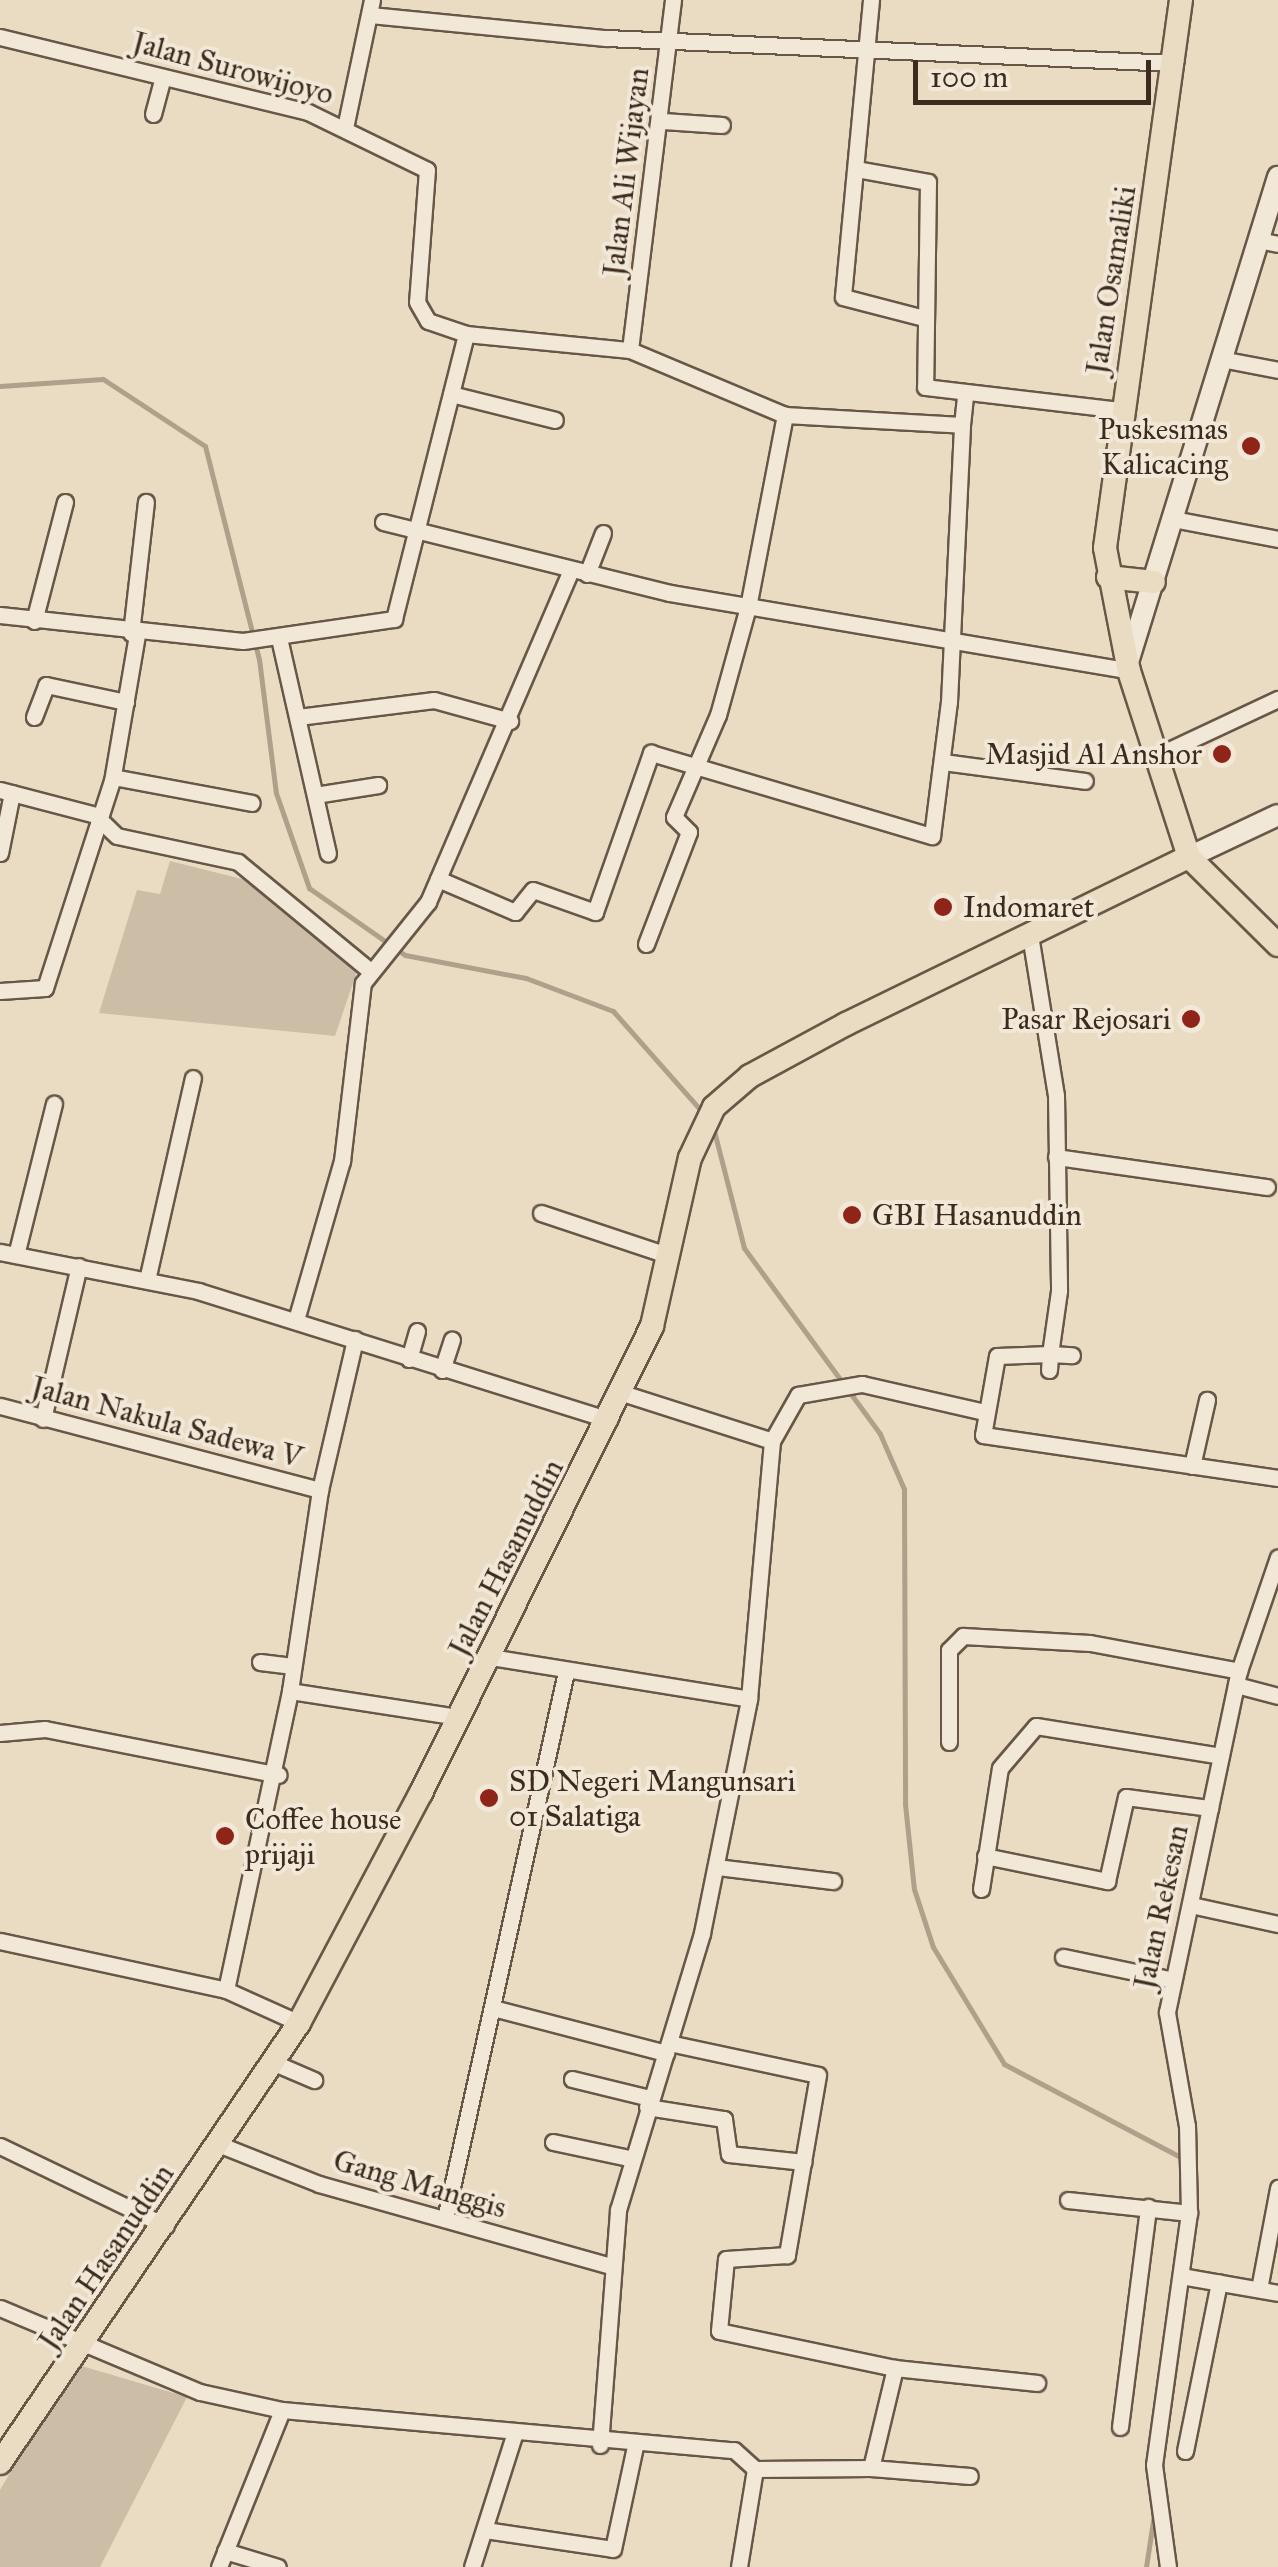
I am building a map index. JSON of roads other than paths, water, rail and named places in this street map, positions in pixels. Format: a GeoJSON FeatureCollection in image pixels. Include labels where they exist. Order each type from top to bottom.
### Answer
{"type":"FeatureCollection","features":[{"type":"Feature","properties":{"kind":"main road","name":"Jalan Osamaliki"},"geometry":{"type":"LineString","coordinates":[[1181,0],[1175,62],[1104,521],[1108,577],[1128,666],[1154,758],[1189,857]]}},
{"type":"Feature","properties":{"kind":"main road"},"geometry":{"type":"LineString","coordinates":[[1108,577],[1154,582]]}},
{"type":"Feature","properties":{"kind":"main road"},"geometry":{"type":"LineString","coordinates":[[1189,857],[1277,942]]}},
{"type":"Feature","properties":{"kind":"main road","name":"Jalan Hasanuddin"},"geometry":{"type":"LineString","coordinates":[[0,2463],[166,2226],[298,2023],[491,1657],[622,1393],[670,1256],[700,1133],[714,1107],[766,1068],[1189,857]]}},
{"type":"Feature","properties":{"kind":"street","name":"Jalan Ali Wijayan"},"geometry":{"type":"LineString","coordinates":[[630,350],[663,121],[673,0]]}},
{"type":"Feature","properties":{"kind":"street"},"geometry":{"type":"LineString","coordinates":[[871,0],[843,297],[924,318]]}},
{"type":"Feature","properties":{"kind":"street"},"geometry":{"type":"LineString","coordinates":[[346,128],[372,7],[670,38],[868,44],[1175,62]]}},
{"type":"Feature","properties":{"kind":"street","name":"Jalan Surowijoyo"},"geometry":{"type":"LineString","coordinates":[[0,37],[346,128],[430,174],[420,313],[466,334]]}},
{"type":"Feature","properties":{"kind":"street"},"geometry":{"type":"LineString","coordinates":[[153,114],[163,77]]}},
{"type":"Feature","properties":{"kind":"street"},"geometry":{"type":"LineString","coordinates":[[663,121],[722,124]]}},
{"type":"Feature","properties":{"kind":"street"},"geometry":{"type":"LineString","coordinates":[[856,169],[928,182],[922,384],[964,395],[1121,410]]}},
{"type":"Feature","properties":{"kind":"street"},"geometry":{"type":"LineString","coordinates":[[383,522],[579,572],[748,606],[1128,666],[1221,359],[1268,242],[1278,177]]}},
{"type":"Feature","properties":{"kind":"street"},"geometry":{"type":"LineString","coordinates":[[0,615],[134,633],[243,641],[394,619],[466,334],[630,350],[785,415],[962,425]]}},
{"type":"Feature","properties":{"kind":"street"},"geometry":{"type":"LineString","coordinates":[[1221,359],[1278,370]]}},
{"type":"Feature","properties":{"kind":"street"},"geometry":{"type":"LineString","coordinates":[[451,394],[555,420]]}},
{"type":"Feature","properties":{"kind":"street"},"geometry":{"type":"LineString","coordinates":[[438,879],[519,913],[533,890],[595,912],[649,754],[932,836],[952,641],[964,395]]}},
{"type":"Feature","properties":{"kind":"street"},"geometry":{"type":"LineString","coordinates":[[646,944],[688,832],[674,817],[698,770],[748,606],[785,415]]}},
{"type":"Feature","properties":{"kind":"street"},"geometry":{"type":"LineString","coordinates":[[34,621],[65,502]]}},
{"type":"Feature","properties":{"kind":"street"},"geometry":{"type":"LineString","coordinates":[[0,991],[46,988],[95,815],[113,778],[126,702],[146,502]]}},
{"type":"Feature","properties":{"kind":"street"},"geometry":{"type":"LineString","coordinates":[[1173,519],[1278,539]]}},
{"type":"Feature","properties":{"kind":"street"},"geometry":{"type":"LineString","coordinates":[[296,1320],[342,1161],[368,970],[407,936],[438,879],[579,572],[603,533]]}},
{"type":"Feature","properties":{"kind":"street"},"geometry":{"type":"LineString","coordinates":[[273,638],[298,717],[328,854]]}},
{"type":"Feature","properties":{"kind":"street"},"geometry":{"type":"LineString","coordinates":[[34,717],[46,685],[126,702]]}},
{"type":"Feature","properties":{"kind":"street"},"geometry":{"type":"LineString","coordinates":[[1154,758],[1278,699]]}},
{"type":"Feature","properties":{"kind":"street"},"geometry":{"type":"LineString","coordinates":[[298,717],[434,700],[510,721]]}},
{"type":"Feature","properties":{"kind":"street"},"geometry":{"type":"LineString","coordinates":[[942,762],[1085,782]]}},
{"type":"Feature","properties":{"kind":"street"},"geometry":{"type":"LineString","coordinates":[[113,778],[252,804]]}},
{"type":"Feature","properties":{"kind":"street"},"geometry":{"type":"LineString","coordinates":[[315,794],[378,785]]}},
{"type":"Feature","properties":{"kind":"street"},"geometry":{"type":"LineString","coordinates":[[0,853],[6,792],[95,815],[118,836],[262,874],[368,970]]}},
{"type":"Feature","properties":{"kind":"street"},"geometry":{"type":"LineString","coordinates":[[1189,857],[1278,816]]}},
{"type":"Feature","properties":{"kind":"street"},"geometry":{"type":"LineString","coordinates":[[1030,936],[1046,1000],[1056,1157],[1059,1291],[1049,1362]]}},
{"type":"Feature","properties":{"kind":"street"},"geometry":{"type":"LineString","coordinates":[[147,1280],[194,1078]]}},
{"type":"Feature","properties":{"kind":"street"},"geometry":{"type":"LineString","coordinates":[[54,1104],[8,1253],[147,1280],[296,1320],[442,1370],[610,1420]]}},
{"type":"Feature","properties":{"kind":"street"},"geometry":{"type":"LineString","coordinates":[[1056,1157],[1267,1187]]}},
{"type":"Feature","properties":{"kind":"street"},"geometry":{"type":"LineString","coordinates":[[541,1214],[670,1256]]}},
{"type":"Feature","properties":{"kind":"street"},"geometry":{"type":"LineString","coordinates":[[42,1418],[79,1266]]}},
{"type":"Feature","properties":{"kind":"street"},"geometry":{"type":"LineString","coordinates":[[410,1359],[417,1330]]}},
{"type":"Feature","properties":{"kind":"street"},"geometry":{"type":"LineString","coordinates":[[226,1990],[279,1775],[320,1490],[355,1339]]}},
{"type":"Feature","properties":{"kind":"street"},"geometry":{"type":"LineString","coordinates":[[442,1370],[452,1340]]}},
{"type":"Feature","properties":{"kind":"street"},"geometry":{"type":"LineString","coordinates":[[1072,1355],[1049,1362],[997,1356],[984,1412],[984,1436],[1278,1478]]}},
{"type":"Feature","properties":{"kind":"street"},"geometry":{"type":"LineString","coordinates":[[600,2445],[610,2266],[629,2158],[668,2048],[717,1867],[750,1699],[772,1441],[786,1404],[862,1384],[984,1412]]}},
{"type":"Feature","properties":{"kind":"street"},"geometry":{"type":"LineString","coordinates":[[622,1393],[772,1441]]}},
{"type":"Feature","properties":{"kind":"street"},"geometry":{"type":"LineString","coordinates":[[1192,1466],[1207,1400]]}},
{"type":"Feature","properties":{"kind":"street","name":"Jalan Nakula Sadewa V"},"geometry":{"type":"LineString","coordinates":[[0,1406],[320,1490]]}},
{"type":"Feature","properties":{"kind":"street","name":"Jalan Rekesan"},"geometry":{"type":"LineString","coordinates":[[1168,2567],[1154,2465],[1158,2421],[1188,2277],[1189,2213],[1187,2161],[1167,2012],[1238,1678],[1278,1557]]}},
{"type":"Feature","properties":{"kind":"street"},"geometry":{"type":"LineString","coordinates":[[948,1742],[948,1650],[963,1636],[1090,1643],[1238,1678],[1278,1696]]}},
{"type":"Feature","properties":{"kind":"street"},"geometry":{"type":"LineString","coordinates":[[491,1657],[750,1699]]}},
{"type":"Feature","properties":{"kind":"street"},"geometry":{"type":"LineString","coordinates":[[260,1662],[293,1666]]}},
{"type":"Feature","properties":{"kind":"street"},"geometry":{"type":"LineString","coordinates":[[445,2219],[566,1672]]}},
{"type":"Feature","properties":{"kind":"street"},"geometry":{"type":"LineString","coordinates":[[290,1691],[458,1717]]}},
{"type":"Feature","properties":{"kind":"street"},"geometry":{"type":"LineString","coordinates":[[981,1889],[1000,1768],[1036,1726],[1222,1756]]}},
{"type":"Feature","properties":{"kind":"street"},"geometry":{"type":"LineString","coordinates":[[0,1733],[45,1728],[279,1775]]}},
{"type":"Feature","properties":{"kind":"street"},"geometry":{"type":"LineString","coordinates":[[985,1856],[1107,1881],[1126,1797],[1210,1808]]}},
{"type":"Feature","properties":{"kind":"street"},"geometry":{"type":"LineString","coordinates":[[717,1867],[833,1881]]}},
{"type":"Feature","properties":{"kind":"street"},"geometry":{"type":"LineString","coordinates":[[1191,1906],[1278,1924]]}},
{"type":"Feature","properties":{"kind":"street"},"geometry":{"type":"LineString","coordinates":[[0,1941],[226,1990],[298,2023]]}},
{"type":"Feature","properties":{"kind":"street"},"geometry":{"type":"LineString","coordinates":[[1064,1957],[1174,1980]]}},
{"type":"Feature","properties":{"kind":"street"},"geometry":{"type":"LineString","coordinates":[[493,2008],[668,2048],[816,2073],[788,2255],[726,2259],[719,2330],[895,2368],[1038,2383]]}},
{"type":"Feature","properties":{"kind":"street"},"geometry":{"type":"LineString","coordinates":[[272,2062],[314,2080]]}},
{"type":"Feature","properties":{"kind":"street"},"geometry":{"type":"LineString","coordinates":[[572,2079],[724,2120],[729,2154],[804,2162]]}},
{"type":"Feature","properties":{"kind":"street"},"geometry":{"type":"LineString","coordinates":[[553,2142],[629,2158]]}},
{"type":"Feature","properties":{"kind":"street","name":"Gang Manggis"},"geometry":{"type":"LineString","coordinates":[[218,2144],[445,2219],[610,2266]]}},
{"type":"Feature","properties":{"kind":"street"},"geometry":{"type":"LineString","coordinates":[[0,2146],[166,2226]]}},
{"type":"Feature","properties":{"kind":"street"},"geometry":{"type":"LineString","coordinates":[[1259,2289],[1278,2188]]}},
{"type":"Feature","properties":{"kind":"street"},"geometry":{"type":"LineString","coordinates":[[1068,2200],[1189,2213]]}},
{"type":"Feature","properties":{"kind":"street"},"geometry":{"type":"LineString","coordinates":[[1120,2428],[1148,2208]]}},
{"type":"Feature","properties":{"kind":"street"},"geometry":{"type":"LineString","coordinates":[[1188,2277],[1278,2293]]}},
{"type":"Feature","properties":{"kind":"street"},"geometry":{"type":"LineString","coordinates":[[1185,2451],[1219,2282]]}},
{"type":"Feature","properties":{"kind":"street"},"geometry":{"type":"LineString","coordinates":[[0,2308],[200,2392],[282,2410],[600,2445],[734,2450],[755,2468],[871,2468],[970,2476]]}},
{"type":"Feature","properties":{"kind":"street"},"geometry":{"type":"LineString","coordinates":[[871,2468],[895,2368]]}},
{"type":"Feature","properties":{"kind":"street"},"geometry":{"type":"LineString","coordinates":[[278,2567],[222,2559],[282,2410]]}},
{"type":"Feature","properties":{"kind":"street"},"geometry":{"type":"LineString","coordinates":[[472,2567],[514,2435]]}},
{"type":"Feature","properties":{"kind":"street"},"geometry":{"type":"LineString","coordinates":[[485,2530],[613,2550],[635,2446]]}},
{"type":"Feature","properties":{"kind":"street"},"geometry":{"type":"LineString","coordinates":[[739,2567],[755,2468]]}},
{"type":"Feature","properties":{"kind":"waterway"},"geometry":{"type":"LineString","coordinates":[[0,386],[103,379],[205,446],[259,659],[276,793],[309,888],[405,955],[526,978],[613,1011],[704,1114]]}},
{"type":"Feature","properties":{"kind":"waterway"},"geometry":{"type":"LineString","coordinates":[[713,1127],[744,1248],[880,1434],[904,1489],[905,1804],[914,1889],[933,1947],[1004,2064],[1182,2158]]}},
{"type":"Feature","properties":{"kind":"waterway"},"geometry":{"type":"LineString","coordinates":[[1164,2444],[1183,2311]]}},
{"type":"Feature","properties":{"kind":"waterway"},"geometry":{"type":"LineString","coordinates":[[1146,2567],[1154,2514]]}},
{"type":"Feature","properties":{"kind":"place","name":"Puskesmas Kalicacing"},"geometry":{"type":"Point","coordinates":[1251,446]}},
{"type":"Feature","properties":{"kind":"place","name":"Masjid Al Anshor"},"geometry":{"type":"Point","coordinates":[1222,754]}},
{"type":"Feature","properties":{"kind":"place","name":"Indomaret"},"geometry":{"type":"Point","coordinates":[943,907]}},
{"type":"Feature","properties":{"kind":"place","name":"Pasar Rejosari"},"geometry":{"type":"Point","coordinates":[1191,1019]}},
{"type":"Feature","properties":{"kind":"place","name":"GBI Hasanuddin"},"geometry":{"type":"Point","coordinates":[852,1215]}},
{"type":"Feature","properties":{"kind":"place","name":"SD Negeri Mangunsari 01 Salatiga"},"geometry":{"type":"Point","coordinates":[489,1798]}},
{"type":"Feature","properties":{"kind":"place","name":"Coffee house prijaji"},"geometry":{"type":"Point","coordinates":[225,1836]}}]}
